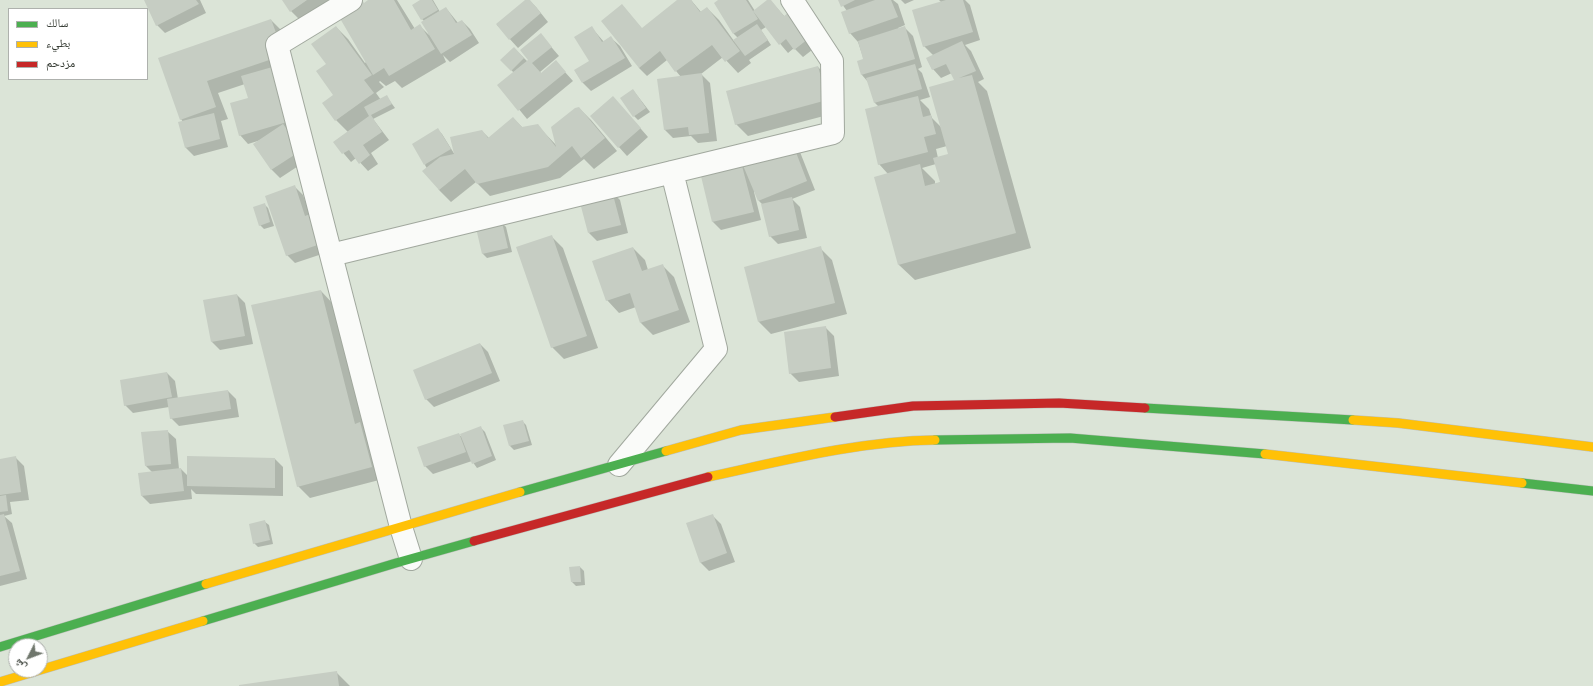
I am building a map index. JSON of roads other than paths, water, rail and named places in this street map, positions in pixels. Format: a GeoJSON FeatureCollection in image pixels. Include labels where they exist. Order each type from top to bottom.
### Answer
{"type":"FeatureCollection","features":[{"type":"Feature","properties":{"kind":"highway"},"geometry":{"type":"LineString","coordinates":[[0,647],[172,594],[741,430],[913,406],[1059,403],[1382,422],[1593,447]]}},
{"type":"Feature","properties":{"kind":"highway"},"geometry":{"type":"LineString","coordinates":[[0,682],[411,559],[703,478],[792,459],[865,446],[928,440],[1077,438],[1290,456],[1593,491]]}},
{"type":"Feature","properties":{"kind":"street"},"geometry":{"type":"LineString","coordinates":[[351,0],[277,45],[401,527],[411,559]]}},
{"type":"Feature","properties":{"kind":"street"},"geometry":{"type":"LineString","coordinates":[[331,255],[833,134],[832,61],[792,0]]}},
{"type":"Feature","properties":{"kind":"street"},"geometry":{"type":"LineString","coordinates":[[619,465],[716,349],[672,172]]}}]}
